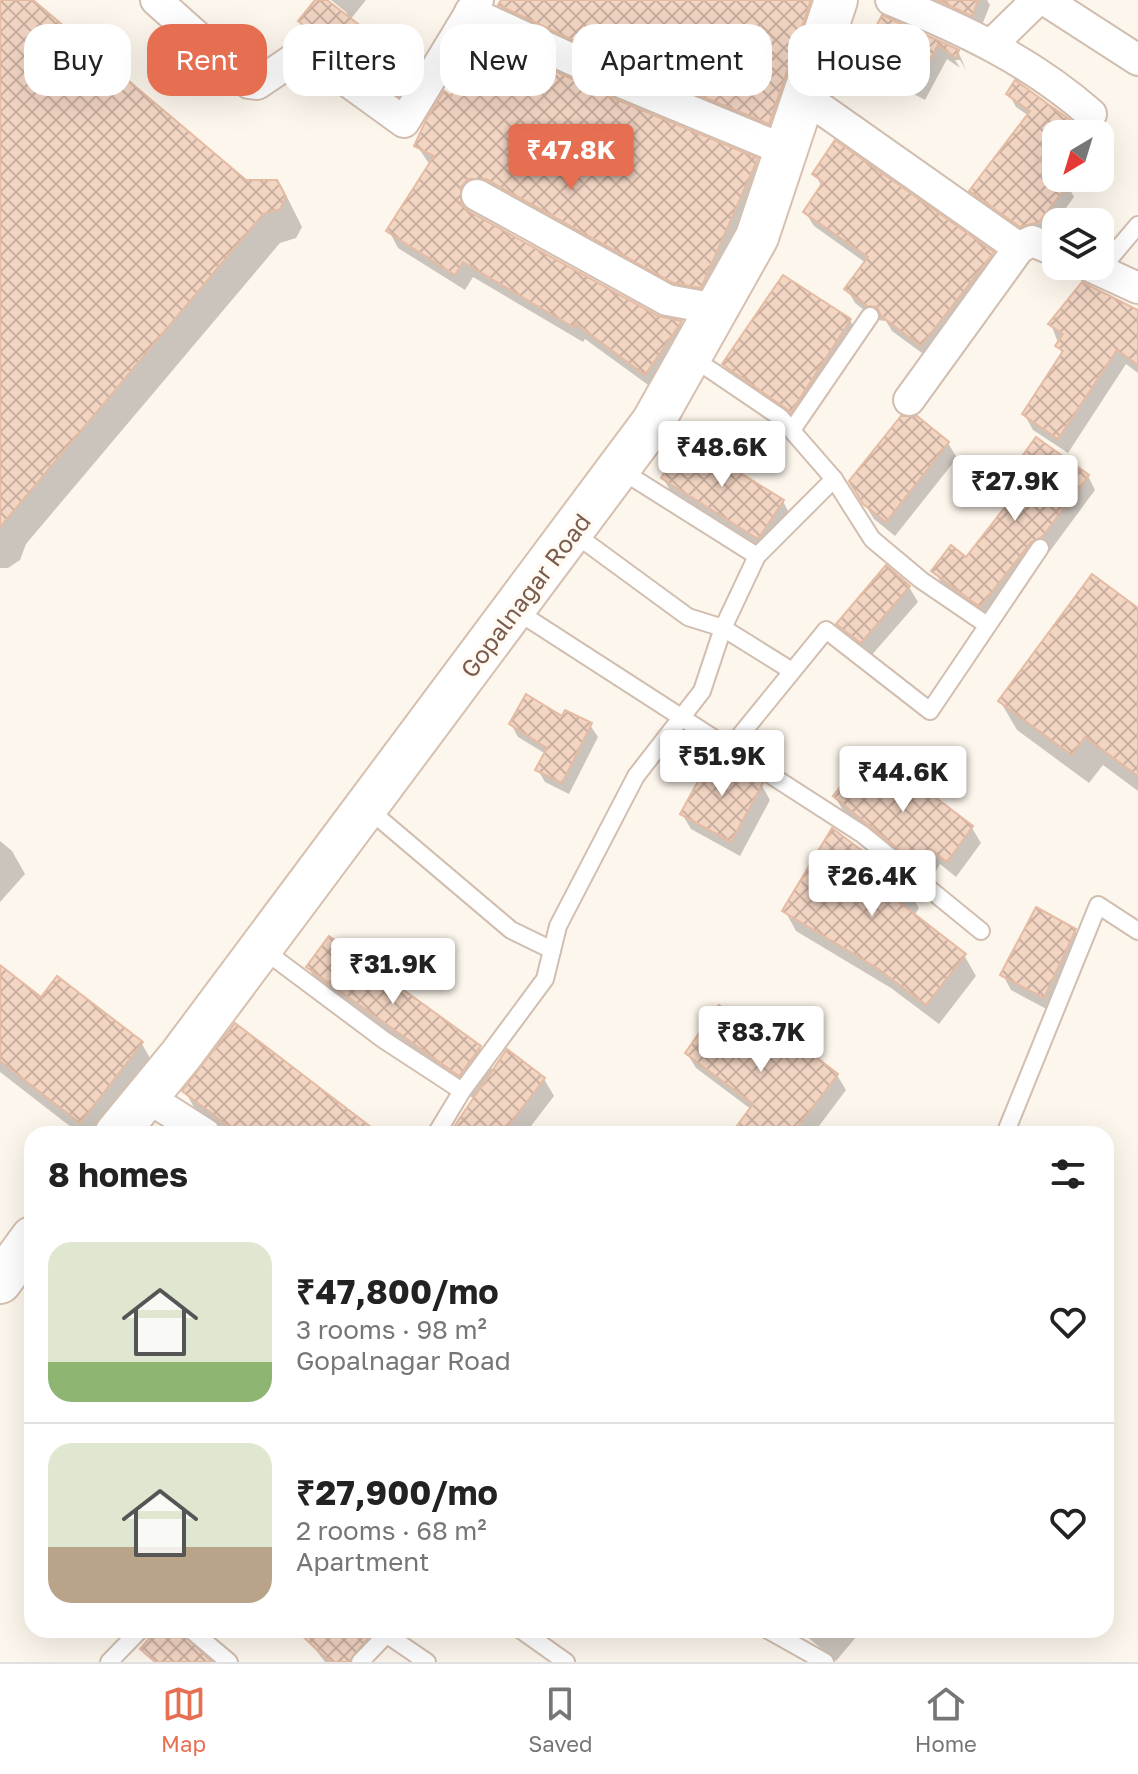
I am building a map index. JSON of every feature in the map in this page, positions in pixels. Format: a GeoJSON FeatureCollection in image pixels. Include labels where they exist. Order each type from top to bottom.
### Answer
{"type":"FeatureCollection","features":[{"type":"Feature","properties":{"kind":"main road","name":"Gopalnagar Road"},"geometry":{"type":"LineString","coordinates":[[123,1126],[515,610],[653,422],[757,237],[806,98],[836,0]]}},
{"type":"Feature","properties":{"kind":"street"},"geometry":{"type":"LineString","coordinates":[[156,0],[249,83],[257,84],[306,51],[404,122],[474,6],[623,83],[787,151]]}},
{"type":"Feature","properties":{"kind":"street"},"geometry":{"type":"LineString","coordinates":[[891,0],[992,44],[1055,82],[1091,114]]}},
{"type":"Feature","properties":{"kind":"street"},"geometry":{"type":"LineString","coordinates":[[992,44],[1037,0]]}},
{"type":"Feature","properties":{"kind":"street"},"geometry":{"type":"LineString","coordinates":[[1045,0],[1138,60]]}},
{"type":"Feature","properties":{"kind":"street"},"geometry":{"type":"LineString","coordinates":[[806,98],[1019,248]]}},
{"type":"Feature","properties":{"kind":"street"},"geometry":{"type":"LineString","coordinates":[[477,195],[667,300],[716,309]]}},
{"type":"Feature","properties":{"kind":"street"},"geometry":{"type":"LineString","coordinates":[[909,400],[1019,248],[1032,241],[1042,245]]}},
{"type":"Feature","properties":{"kind":"street"},"geometry":{"type":"LineString","coordinates":[[1114,277],[1138,288]]}},
{"type":"Feature","properties":{"kind":"street"},"geometry":{"type":"LineString","coordinates":[[147,1097],[192,1126]]}},
{"type":"Feature","properties":{"kind":"lane"},"geometry":{"type":"LineString","coordinates":[[1114,249],[1138,225]]}},
{"type":"Feature","properties":{"kind":"lane"},"geometry":{"type":"LineString","coordinates":[[792,430],[870,316]]}},
{"type":"Feature","properties":{"kind":"lane"},"geometry":{"type":"LineString","coordinates":[[690,356],[780,417],[834,479],[872,539],[921,580],[987,625]]}},
{"type":"Feature","properties":{"kind":"lane"},"geometry":{"type":"LineString","coordinates":[[619,469],[757,556]]}},
{"type":"Feature","properties":{"kind":"lane"},"geometry":{"type":"LineString","coordinates":[[441,1126],[462,1091],[545,979],[558,926],[636,776],[702,691],[723,628],[757,556],[834,479]]}},
{"type":"Feature","properties":{"kind":"lane"},"geometry":{"type":"LineString","coordinates":[[572,532],[688,617],[723,628],[792,671]]}},
{"type":"Feature","properties":{"kind":"lane"},"geometry":{"type":"LineString","coordinates":[[729,749],[826,630],[930,711],[1040,548]]}},
{"type":"Feature","properties":{"kind":"lane"},"geometry":{"type":"LineString","coordinates":[[515,610],[862,834],[981,931]]}},
{"type":"Feature","properties":{"kind":"lane"},"geometry":{"type":"LineString","coordinates":[[365,806],[511,930],[552,950]]}},
{"type":"Feature","properties":{"kind":"lane"},"geometry":{"type":"LineString","coordinates":[[1008,1126],[1098,905],[1138,931]]}},
{"type":"Feature","properties":{"kind":"lane"},"geometry":{"type":"LineString","coordinates":[[260,947],[384,1040],[462,1091]]}},
{"type":"Feature","properties":{"kind":"lane"},"geometry":{"type":"LineString","coordinates":[[109,1662],[132,1638]]}},
{"type":"Feature","properties":{"kind":"lane"},"geometry":{"type":"LineString","coordinates":[[200,1638],[229,1662]]}},
{"type":"Feature","properties":{"kind":"lane"},"geometry":{"type":"LineString","coordinates":[[360,1662],[379,1638]]}},
{"type":"Feature","properties":{"kind":"lane"},"geometry":{"type":"LineString","coordinates":[[391,1638],[427,1662]]}},
{"type":"Feature","properties":{"kind":"lane"},"geometry":{"type":"LineString","coordinates":[[532,1638],[566,1662]]}},
{"type":"Feature","properties":{"kind":"lane"},"geometry":{"type":"LineString","coordinates":[[782,1638],[825,1662]]}},
{"type":"Feature","properties":{"kind":"building"},"geometry":{"type":"Polygon","coordinates":[[[0,0],[33,0],[61,24],[24,24],[24,96],[131,96],[131,83],[246,180],[277,180],[286,197],[280,209],[263,214],[0,527],[0,0]]]}},
{"type":"Feature","properties":{"kind":"building"},"geometry":{"type":"Polygon","coordinates":[[[315,0],[327,0],[358,24],[302,24],[298,21],[315,0]]]}},
{"type":"Feature","properties":{"kind":"building"},"geometry":{"type":"Polygon","coordinates":[[[501,0],[811,0],[803,24],[788,24],[788,68],[769,124],[701,96],[772,96],[772,24],[572,24],[572,40],[556,32],[556,24],[538,24],[498,5],[501,0]]]}},
{"type":"Feature","properties":{"kind":"building"},"geometry":{"type":"Polygon","coordinates":[[[937,0],[978,0],[972,16],[937,0]]]}},
{"type":"Feature","properties":{"kind":"building"},"geometry":{"type":"Polygon","coordinates":[[[882,15],[902,24],[877,24],[882,15]]]}},
{"type":"Feature","properties":{"kind":"building"},"geometry":{"type":"Polygon","coordinates":[[[930,37],[959,50],[956,58],[938,45],[930,60],[930,37]]]}},
{"type":"Feature","properties":{"kind":"building"},"geometry":{"type":"Polygon","coordinates":[[[556,71],[572,79],[572,96],[609,96],[758,158],[701,288],[673,283],[486,179],[468,179],[461,187],[461,204],[468,211],[658,316],[682,321],[645,375],[575,323],[573,327],[463,262],[455,275],[386,231],[434,156],[414,146],[441,96],[556,96],[556,71]]]}},
{"type":"Feature","properties":{"kind":"building"},"geometry":{"type":"Polygon","coordinates":[[[1015,80],[1070,120],[1042,120],[1042,156],[1039,160],[1042,162],[1042,192],[1062,192],[1050,208],[1042,208],[1039,222],[1020,227],[969,191],[1030,111],[1006,94],[1015,80]]]}},
{"type":"Feature","properties":{"kind":"building"},"geometry":{"type":"Polygon","coordinates":[[[835,140],[994,252],[921,346],[881,316],[877,307],[867,306],[844,289],[868,257],[803,212],[823,182],[812,174],[835,140]]]}},
{"type":"Feature","properties":{"kind":"building"},"geometry":{"type":"Polygon","coordinates":[[[783,275],[851,319],[791,412],[722,364],[783,275]]]}},
{"type":"Feature","properties":{"kind":"building"},"geometry":{"type":"Polygon","coordinates":[[[1082,282],[1138,310],[1138,365],[1117,350],[1058,439],[1022,414],[1063,351],[1055,346],[1063,334],[1048,324],[1082,282]]]}},
{"type":"Feature","properties":{"kind":"building"},"geometry":{"type":"Polygon","coordinates":[[[901,416],[917,416],[949,442],[886,522],[863,504],[849,481],[901,416]]]}},
{"type":"Feature","properties":{"kind":"building"},"geometry":{"type":"Polygon","coordinates":[[[1036,437],[1089,475],[1042,537],[1031,542],[980,607],[931,571],[951,545],[966,557],[1027,479],[1013,469],[1036,437]]]}},
{"type":"Feature","properties":{"kind":"building"},"geometry":{"type":"Polygon","coordinates":[[[685,439],[784,500],[758,539],[661,478],[685,439]]]}},
{"type":"Feature","properties":{"kind":"building"},"geometry":{"type":"Polygon","coordinates":[[[886,565],[910,586],[861,643],[836,624],[886,565]]]}},
{"type":"Feature","properties":{"kind":"building"},"geometry":{"type":"Polygon","coordinates":[[[1092,574],[1138,608],[1138,776],[1085,737],[1072,755],[998,701],[1092,574]]]}},
{"type":"Feature","properties":{"kind":"building"},"geometry":{"type":"Polygon","coordinates":[[[526,694],[562,716],[565,710],[592,723],[562,783],[535,770],[547,748],[509,724],[526,694]]]}},
{"type":"Feature","properties":{"kind":"building"},"geometry":{"type":"Polygon","coordinates":[[[713,754],[763,783],[731,842],[680,814],[713,754]]]}},
{"type":"Feature","properties":{"kind":"building"},"geometry":{"type":"Polygon","coordinates":[[[864,756],[913,794],[919,785],[973,826],[947,862],[931,850],[920,867],[833,796],[864,756]]]}},
{"type":"Feature","properties":{"kind":"building"},"geometry":{"type":"Polygon","coordinates":[[[832,828],[909,886],[899,902],[966,954],[926,1005],[877,968],[782,911],[832,828]]]}},
{"type":"Feature","properties":{"kind":"building"},"geometry":{"type":"Polygon","coordinates":[[[1036,907],[1076,929],[1044,998],[1000,975],[1036,907]]]}},
{"type":"Feature","properties":{"kind":"building"},"geometry":{"type":"Polygon","coordinates":[[[329,936],[481,1046],[459,1076],[306,967],[329,936]]]}},
{"type":"Feature","properties":{"kind":"building"},"geometry":{"type":"Polygon","coordinates":[[[0,965],[41,997],[57,976],[143,1042],[80,1123],[0,1061],[0,965]]]}},
{"type":"Feature","properties":{"kind":"building"},"geometry":{"type":"Polygon","coordinates":[[[719,1005],[789,1058],[799,1044],[838,1074],[798,1126],[737,1126],[753,1104],[685,1053],[719,1005]]]}},
{"type":"Feature","properties":{"kind":"building"},"geometry":{"type":"Polygon","coordinates":[[[235,1023],[370,1126],[228,1126],[182,1091],[235,1023]]]}},
{"type":"Feature","properties":{"kind":"building"},"geometry":{"type":"Polygon","coordinates":[[[507,1049],[545,1078],[508,1126],[454,1126],[507,1049]]]}},
{"type":"Feature","properties":{"kind":"building"},"geometry":{"type":"Polygon","coordinates":[[[149,1638],[187,1638],[212,1662],[155,1662],[140,1649],[149,1638]]]}},
{"type":"Feature","properties":{"kind":"building"},"geometry":{"type":"Polygon","coordinates":[[[304,1638],[368,1638],[349,1662],[330,1662],[304,1638]]]}}]}
